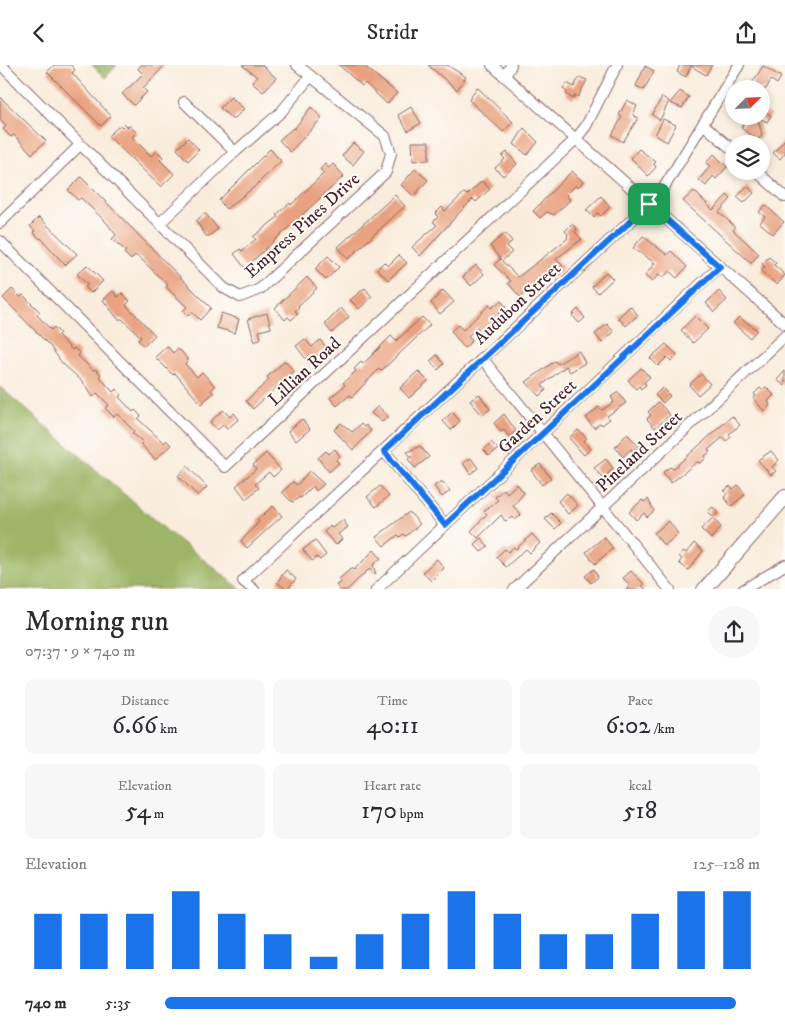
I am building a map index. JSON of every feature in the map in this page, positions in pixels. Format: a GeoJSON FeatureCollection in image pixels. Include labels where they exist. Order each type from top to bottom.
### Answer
{"type":"FeatureCollection","features":[{"type":"Feature","properties":{"kind":"street","name":"Empress Pines Drive"},"geometry":{"type":"LineString","coordinates":[[0,65],[224,288],[240,297],[260,289],[386,172],[391,153],[385,136],[297,65]]}},
{"type":"Feature","properties":{"kind":"street"},"geometry":{"type":"LineString","coordinates":[[492,65],[782,321],[785,309]]}},
{"type":"Feature","properties":{"kind":"street"},"geometry":{"type":"LineString","coordinates":[[505,77],[511,65]]}},
{"type":"Feature","properties":{"kind":"street","name":"Lillian Road"},"geometry":{"type":"LineString","coordinates":[[0,241],[225,467],[576,139],[586,126],[617,65]]}},
{"type":"Feature","properties":{"kind":"street","name":"Audubon Street"},"geometry":{"type":"LineString","coordinates":[[254,589],[243,581],[663,189],[739,65]]}},
{"type":"Feature","properties":{"kind":"street"},"geometry":{"type":"LineString","coordinates":[[160,223],[235,152],[281,112],[310,77]]}},
{"type":"Feature","properties":{"kind":"street"},"geometry":{"type":"LineString","coordinates":[[184,102],[235,152]]}},
{"type":"Feature","properties":{"kind":"street"},"geometry":{"type":"LineString","coordinates":[[703,124],[725,143]]}},
{"type":"Feature","properties":{"kind":"street"},"geometry":{"type":"LineString","coordinates":[[0,223],[80,145]]}},
{"type":"Feature","properties":{"kind":"street"},"geometry":{"type":"LineString","coordinates":[[766,180],[785,197]]}},
{"type":"Feature","properties":{"kind":"street","name":"Garden Street"},"geometry":{"type":"LineString","coordinates":[[376,589],[720,267]]}},
{"type":"Feature","properties":{"kind":"street","name":"Pineland Street"},"geometry":{"type":"LineString","coordinates":[[514,589],[785,336]]}},
{"type":"Feature","properties":{"kind":"street"},"geometry":{"type":"LineString","coordinates":[[482,358],[670,589]]}},
{"type":"Feature","properties":{"kind":"street"},"geometry":{"type":"LineString","coordinates":[[384,451],[445,525]]}},
{"type":"Feature","properties":{"kind":"street"},"geometry":{"type":"LineString","coordinates":[[704,589],[785,497]]}},
{"type":"Feature","properties":{"kind":"street"},"geometry":{"type":"LineString","coordinates":[[743,589],[785,565]]}},
{"type":"Feature","properties":{"kind":"green space"},"geometry":{"type":"Polygon","coordinates":[[[92,65],[117,65],[105,78],[92,65]]]}},
{"type":"Feature","properties":{"kind":"green space"},"geometry":{"type":"Polygon","coordinates":[[[0,387],[167,531],[241,589],[0,589],[0,387]]]}},
{"type":"Feature","properties":{"kind":"building"},"geometry":{"type":"Polygon","coordinates":[[[54,65],[71,65],[75,70],[72,73],[111,116],[101,126],[47,72],[54,65]]]}},
{"type":"Feature","properties":{"kind":"building"},"geometry":{"type":"Polygon","coordinates":[[[141,65],[165,65],[143,88],[147,92],[134,105],[122,94],[143,74],[138,69],[141,65]]]}},
{"type":"Feature","properties":{"kind":"building"},"geometry":{"type":"Polygon","coordinates":[[[242,65],[262,65],[276,78],[263,92],[252,83],[257,77],[242,65]]]}},
{"type":"Feature","properties":{"kind":"building"},"geometry":{"type":"Polygon","coordinates":[[[339,65],[363,65],[397,93],[387,104],[365,83],[362,86],[339,65]]]}},
{"type":"Feature","properties":{"kind":"building"},"geometry":{"type":"Polygon","coordinates":[[[428,65],[447,65],[466,77],[457,90],[428,65]]]}},
{"type":"Feature","properties":{"kind":"building"},"geometry":{"type":"Polygon","coordinates":[[[680,65],[712,65],[706,75],[691,66],[686,77],[677,72],[680,65]]]}},
{"type":"Feature","properties":{"kind":"building"},"geometry":{"type":"Polygon","coordinates":[[[645,66],[654,71],[644,90],[636,86],[645,66]]]}},
{"type":"Feature","properties":{"kind":"building"},"geometry":{"type":"Polygon","coordinates":[[[763,66],[781,77],[777,84],[771,80],[770,82],[770,80],[754,80],[763,66]]]}},
{"type":"Feature","properties":{"kind":"building"},"geometry":{"type":"Polygon","coordinates":[[[579,77],[587,80],[578,97],[575,95],[573,99],[563,89],[567,83],[574,87],[579,77]]]}},
{"type":"Feature","properties":{"kind":"building"},"geometry":{"type":"Polygon","coordinates":[[[477,87],[513,122],[503,132],[469,100],[477,87]]]}},
{"type":"Feature","properties":{"kind":"building"},"geometry":{"type":"Polygon","coordinates":[[[680,91],[689,97],[682,108],[670,103],[680,91]]]}},
{"type":"Feature","properties":{"kind":"building"},"geometry":{"type":"Polygon","coordinates":[[[0,97],[46,141],[32,154],[14,135],[11,137],[3,129],[6,126],[0,120],[0,97]]]}},
{"type":"Feature","properties":{"kind":"building"},"geometry":{"type":"Polygon","coordinates":[[[231,97],[244,109],[233,120],[220,108],[231,97]]]}},
{"type":"Feature","properties":{"kind":"building"},"geometry":{"type":"Polygon","coordinates":[[[662,97],[669,101],[660,120],[652,115],[662,97]]]}},
{"type":"Feature","properties":{"kind":"building"},"geometry":{"type":"Polygon","coordinates":[[[627,100],[637,106],[633,115],[638,118],[623,142],[612,135],[622,117],[619,115],[627,100]]]}},
{"type":"Feature","properties":{"kind":"building"},"geometry":{"type":"Polygon","coordinates":[[[311,107],[322,118],[290,152],[279,140],[294,129],[311,107]]]}},
{"type":"Feature","properties":{"kind":"building"},"geometry":{"type":"Polygon","coordinates":[[[411,107],[421,123],[408,131],[398,115],[411,107]]]}},
{"type":"Feature","properties":{"kind":"building"},"geometry":{"type":"Polygon","coordinates":[[[663,119],[676,125],[667,142],[655,135],[663,119]]]}},
{"type":"Feature","properties":{"kind":"building"},"geometry":{"type":"Polygon","coordinates":[[[125,124],[128,127],[129,125],[137,133],[132,137],[151,156],[157,151],[163,157],[160,160],[174,174],[161,187],[108,136],[120,125],[122,127],[125,124]]]}},
{"type":"Feature","properties":{"kind":"building"},"geometry":{"type":"Polygon","coordinates":[[[743,125],[759,125],[762,135],[751,135],[741,128],[743,125]]]}},
{"type":"Feature","properties":{"kind":"building"},"geometry":{"type":"Polygon","coordinates":[[[524,128],[538,142],[527,155],[514,144],[524,128]]]}},
{"type":"Feature","properties":{"kind":"building"},"geometry":{"type":"Polygon","coordinates":[[[188,138],[199,150],[188,161],[177,149],[188,138]]]}},
{"type":"Feature","properties":{"kind":"building"},"geometry":{"type":"Polygon","coordinates":[[[785,139],[785,153],[780,159],[773,153],[785,139]]]}},
{"type":"Feature","properties":{"kind":"building"},"geometry":{"type":"Polygon","coordinates":[[[412,142],[429,142],[429,160],[413,161],[412,142]]]}},
{"type":"Feature","properties":{"kind":"building"},"geometry":{"type":"Polygon","coordinates":[[[353,143],[364,151],[353,165],[342,156],[353,143]]]}},
{"type":"Feature","properties":{"kind":"building"},"geometry":{"type":"Polygon","coordinates":[[[270,149],[281,161],[253,188],[226,209],[219,200],[270,149]]]}},
{"type":"Feature","properties":{"kind":"building"},"geometry":{"type":"Polygon","coordinates":[[[639,149],[656,162],[654,164],[656,167],[648,176],[631,158],[639,149]]]}},
{"type":"Feature","properties":{"kind":"building"},"geometry":{"type":"Polygon","coordinates":[[[507,152],[517,164],[503,176],[495,168],[505,159],[502,156],[507,152]]]}},
{"type":"Feature","properties":{"kind":"building"},"geometry":{"type":"Polygon","coordinates":[[[714,154],[725,165],[725,169],[716,179],[713,176],[706,186],[699,180],[710,166],[706,163],[714,154]]]}},
{"type":"Feature","properties":{"kind":"building"},"geometry":{"type":"Polygon","coordinates":[[[325,164],[329,168],[333,164],[344,176],[245,268],[234,254],[240,249],[242,251],[256,239],[253,237],[278,217],[276,215],[290,203],[291,205],[324,173],[320,169],[325,164]]]}},
{"type":"Feature","properties":{"kind":"building"},"geometry":{"type":"Polygon","coordinates":[[[415,169],[428,180],[414,196],[401,185],[415,169]]]}},
{"type":"Feature","properties":{"kind":"building"},"geometry":{"type":"Polygon","coordinates":[[[572,171],[583,182],[578,187],[576,185],[566,195],[570,200],[554,215],[547,212],[540,218],[533,211],[572,171]]]}},
{"type":"Feature","properties":{"kind":"building"},"geometry":{"type":"Polygon","coordinates":[[[81,177],[211,308],[200,320],[192,312],[188,316],[183,311],[187,307],[166,287],[168,285],[140,258],[135,255],[131,260],[124,253],[126,251],[112,239],[116,235],[107,223],[81,198],[78,200],[68,190],[81,177]]]}},
{"type":"Feature","properties":{"kind":"building"},"geometry":{"type":"Polygon","coordinates":[[[482,181],[490,189],[476,202],[473,199],[420,256],[412,247],[437,225],[433,222],[438,217],[435,214],[442,207],[445,211],[464,193],[467,195],[482,181]]]}},
{"type":"Feature","properties":{"kind":"building"},"geometry":{"type":"Polygon","coordinates":[[[747,186],[754,193],[744,203],[737,197],[747,186]]]}},
{"type":"Feature","properties":{"kind":"building"},"geometry":{"type":"Polygon","coordinates":[[[694,191],[713,210],[727,195],[731,199],[719,212],[735,228],[733,230],[759,254],[751,263],[683,201],[694,191]]]}},
{"type":"Feature","properties":{"kind":"building"},"geometry":{"type":"Polygon","coordinates":[[[395,195],[405,206],[348,259],[338,247],[395,195]]]}},
{"type":"Feature","properties":{"kind":"building"},"geometry":{"type":"Polygon","coordinates":[[[601,196],[610,207],[601,216],[597,213],[594,217],[586,210],[601,196]]]}},
{"type":"Feature","properties":{"kind":"building"},"geometry":{"type":"Polygon","coordinates":[[[765,205],[784,222],[773,234],[760,223],[765,217],[759,212],[765,205]]]}},
{"type":"Feature","properties":{"kind":"building"},"geometry":{"type":"Polygon","coordinates":[[[205,213],[218,229],[209,236],[206,236],[196,221],[205,213]]]}},
{"type":"Feature","properties":{"kind":"building"},"geometry":{"type":"Polygon","coordinates":[[[39,217],[77,254],[65,265],[41,238],[33,232],[35,231],[30,226],[39,217]]]}},
{"type":"Feature","properties":{"kind":"building"},"geometry":{"type":"Polygon","coordinates":[[[572,224],[577,229],[575,232],[582,239],[556,259],[563,266],[561,272],[553,278],[548,272],[520,297],[508,283],[511,281],[494,265],[501,260],[490,246],[505,233],[512,241],[507,247],[512,252],[502,261],[518,277],[567,239],[568,234],[565,231],[572,224]]]}},
{"type":"Feature","properties":{"kind":"building"},"geometry":{"type":"Polygon","coordinates":[[[643,236],[667,255],[671,251],[687,267],[677,278],[669,271],[663,278],[659,274],[652,282],[645,276],[655,263],[633,248],[643,236]]]}},
{"type":"Feature","properties":{"kind":"building"},"geometry":{"type":"Polygon","coordinates":[[[399,255],[407,263],[388,280],[377,269],[384,262],[388,266],[399,255]]]}},
{"type":"Feature","properties":{"kind":"building"},"geometry":{"type":"Polygon","coordinates":[[[328,256],[339,267],[326,280],[315,269],[328,256]]]}},
{"type":"Feature","properties":{"kind":"building"},"geometry":{"type":"Polygon","coordinates":[[[769,257],[776,263],[774,265],[785,275],[777,285],[761,271],[765,267],[762,264],[769,257]]]}},
{"type":"Feature","properties":{"kind":"building"},"geometry":{"type":"Polygon","coordinates":[[[87,265],[103,281],[91,293],[85,287],[88,285],[77,274],[87,265]]]}},
{"type":"Feature","properties":{"kind":"building"},"geometry":{"type":"Polygon","coordinates":[[[476,265],[484,274],[471,286],[463,277],[476,265]]]}},
{"type":"Feature","properties":{"kind":"building"},"geometry":{"type":"Polygon","coordinates":[[[606,272],[613,279],[598,293],[592,287],[606,272]]]}},
{"type":"Feature","properties":{"kind":"building"},"geometry":{"type":"Polygon","coordinates":[[[307,277],[317,288],[298,306],[295,311],[298,314],[291,320],[288,317],[285,320],[275,308],[307,277]]]}},
{"type":"Feature","properties":{"kind":"building"},"geometry":{"type":"Polygon","coordinates":[[[365,288],[372,297],[359,309],[350,300],[365,288]]]}},
{"type":"Feature","properties":{"kind":"building"},"geometry":{"type":"Polygon","coordinates":[[[12,289],[20,297],[23,295],[40,312],[37,315],[51,330],[54,327],[60,333],[58,335],[72,350],[74,348],[80,353],[78,356],[93,370],[95,369],[101,374],[99,376],[113,392],[116,389],[121,395],[119,397],[133,412],[135,410],[141,416],[138,419],[164,443],[166,440],[171,445],[155,460],[141,444],[143,442],[132,433],[134,431],[117,414],[114,417],[105,408],[109,405],[97,393],[93,397],[83,382],[62,363],[50,346],[3,298],[12,289]]]}},
{"type":"Feature","properties":{"kind":"building"},"geometry":{"type":"Polygon","coordinates":[[[443,290],[454,302],[440,314],[431,303],[443,290]]]}},
{"type":"Feature","properties":{"kind":"building"},"geometry":{"type":"Polygon","coordinates":[[[113,291],[118,297],[122,293],[130,301],[126,305],[155,335],[144,346],[138,340],[141,337],[122,319],[118,319],[103,300],[113,291]]]}},
{"type":"Feature","properties":{"kind":"building"},"geometry":{"type":"Polygon","coordinates":[[[719,291],[727,300],[714,312],[706,303],[719,291]]]}},
{"type":"Feature","properties":{"kind":"building"},"geometry":{"type":"Polygon","coordinates":[[[501,301],[506,307],[498,313],[500,316],[481,331],[477,327],[468,336],[472,341],[464,348],[451,331],[458,325],[463,330],[489,305],[491,308],[501,301]]]}},
{"type":"Feature","properties":{"kind":"building"},"geometry":{"type":"Polygon","coordinates":[[[630,306],[638,315],[626,326],[618,318],[630,306]]]}},
{"type":"Feature","properties":{"kind":"building"},"geometry":{"type":"Polygon","coordinates":[[[341,308],[349,317],[332,333],[326,326],[326,323],[341,308]]]}},
{"type":"Feature","properties":{"kind":"building"},"geometry":{"type":"Polygon","coordinates":[[[578,309],[585,318],[579,323],[572,315],[578,309]]]}},
{"type":"Feature","properties":{"kind":"building"},"geometry":{"type":"Polygon","coordinates":[[[221,313],[239,319],[235,333],[217,328],[221,313]]]}},
{"type":"Feature","properties":{"kind":"building"},"geometry":{"type":"Polygon","coordinates":[[[267,313],[271,328],[259,331],[261,338],[255,342],[248,319],[267,313]]]}},
{"type":"Feature","properties":{"kind":"building"},"geometry":{"type":"Polygon","coordinates":[[[695,316],[708,329],[693,343],[681,330],[695,316]]]}},
{"type":"Feature","properties":{"kind":"building"},"geometry":{"type":"Polygon","coordinates":[[[422,317],[430,325],[381,371],[379,369],[352,397],[350,395],[337,406],[330,398],[345,385],[343,383],[356,371],[354,369],[361,362],[363,364],[391,336],[396,341],[422,317]]]}},
{"type":"Feature","properties":{"kind":"building"},"geometry":{"type":"Polygon","coordinates":[[[739,317],[757,330],[750,338],[733,323],[739,317]]]}},
{"type":"Feature","properties":{"kind":"building"},"geometry":{"type":"Polygon","coordinates":[[[607,324],[614,332],[602,343],[595,334],[607,324]]]}},
{"type":"Feature","properties":{"kind":"building"},"geometry":{"type":"Polygon","coordinates":[[[305,339],[312,347],[320,340],[327,348],[309,363],[296,346],[305,339]]]}},
{"type":"Feature","properties":{"kind":"building"},"geometry":{"type":"Polygon","coordinates":[[[666,344],[677,355],[671,361],[667,357],[658,366],[650,358],[666,344]]]}},
{"type":"Feature","properties":{"kind":"building"},"geometry":{"type":"Polygon","coordinates":[[[167,346],[173,353],[177,349],[181,351],[188,360],[185,364],[197,377],[202,372],[215,386],[211,390],[213,393],[201,404],[175,373],[173,375],[155,357],[167,346]]]}},
{"type":"Feature","properties":{"kind":"building"},"geometry":{"type":"Polygon","coordinates":[[[579,351],[585,363],[570,372],[566,366],[542,385],[546,390],[539,396],[526,382],[555,361],[558,364],[579,351]]]}},
{"type":"Feature","properties":{"kind":"building"},"geometry":{"type":"Polygon","coordinates":[[[437,355],[444,364],[438,370],[430,361],[437,355]]]}},
{"type":"Feature","properties":{"kind":"building"},"geometry":{"type":"Polygon","coordinates":[[[285,361],[294,371],[253,409],[246,401],[269,380],[267,377],[285,361]]]}},
{"type":"Feature","properties":{"kind":"building"},"geometry":{"type":"Polygon","coordinates":[[[641,368],[650,377],[644,382],[646,385],[641,389],[639,386],[636,389],[628,380],[641,368]]]}},
{"type":"Feature","properties":{"kind":"building"},"geometry":{"type":"Polygon","coordinates":[[[418,371],[428,381],[409,398],[400,388],[418,371]]]}},
{"type":"Feature","properties":{"kind":"building"},"geometry":{"type":"Polygon","coordinates":[[[785,371],[785,386],[777,380],[785,371]]]}},
{"type":"Feature","properties":{"kind":"building"},"geometry":{"type":"Polygon","coordinates":[[[701,374],[710,384],[698,395],[689,385],[701,374]]]}},
{"type":"Feature","properties":{"kind":"building"},"geometry":{"type":"Polygon","coordinates":[[[766,387],[774,395],[768,401],[770,405],[764,411],[753,398],[760,388],[762,390],[766,387]]]}},
{"type":"Feature","properties":{"kind":"building"},"geometry":{"type":"Polygon","coordinates":[[[662,388],[670,396],[663,403],[655,395],[662,388]]]}},
{"type":"Feature","properties":{"kind":"building"},"geometry":{"type":"Polygon","coordinates":[[[618,392],[626,403],[607,416],[610,419],[594,428],[586,418],[599,407],[602,410],[614,402],[611,397],[618,392]]]}},
{"type":"Feature","properties":{"kind":"building"},"geometry":{"type":"Polygon","coordinates":[[[479,394],[490,409],[482,415],[470,401],[479,394]]]}},
{"type":"Feature","properties":{"kind":"building"},"geometry":{"type":"Polygon","coordinates":[[[658,402],[670,415],[655,428],[647,419],[651,415],[648,412],[658,402]]]}},
{"type":"Feature","properties":{"kind":"building"},"geometry":{"type":"Polygon","coordinates":[[[378,406],[388,417],[382,422],[371,413],[378,406]]]}},
{"type":"Feature","properties":{"kind":"building"},"geometry":{"type":"Polygon","coordinates":[[[223,410],[230,417],[234,413],[239,419],[227,429],[223,425],[217,430],[210,422],[223,410]]]}},
{"type":"Feature","properties":{"kind":"building"},"geometry":{"type":"Polygon","coordinates":[[[452,412],[460,421],[451,430],[443,421],[452,412]]]}},
{"type":"Feature","properties":{"kind":"building"},"geometry":{"type":"Polygon","coordinates":[[[504,414],[516,431],[509,437],[504,430],[501,432],[494,423],[504,414]]]}},
{"type":"Feature","properties":{"kind":"building"},"geometry":{"type":"Polygon","coordinates":[[[732,416],[740,425],[729,434],[731,437],[726,441],[723,437],[708,450],[710,452],[701,463],[697,462],[671,483],[663,472],[670,467],[673,469],[732,416]]]}},
{"type":"Feature","properties":{"kind":"building"},"geometry":{"type":"Polygon","coordinates":[[[302,419],[310,429],[296,441],[288,431],[302,419]]]}},
{"type":"Feature","properties":{"kind":"building"},"geometry":{"type":"Polygon","coordinates":[[[341,423],[352,432],[361,424],[364,427],[366,425],[371,431],[353,450],[334,430],[341,423]]]}},
{"type":"Feature","properties":{"kind":"building"},"geometry":{"type":"Polygon","coordinates":[[[578,430],[587,438],[584,441],[591,449],[584,455],[569,438],[578,430]]]}},
{"type":"Feature","properties":{"kind":"building"},"geometry":{"type":"Polygon","coordinates":[[[627,434],[639,446],[633,452],[631,449],[623,457],[615,447],[627,434]]]}},
{"type":"Feature","properties":{"kind":"building"},"geometry":{"type":"Polygon","coordinates":[[[491,442],[498,449],[489,456],[484,450],[491,442]]]}},
{"type":"Feature","properties":{"kind":"building"},"geometry":{"type":"Polygon","coordinates":[[[420,446],[429,457],[415,468],[408,459],[411,457],[407,452],[420,446]]]}},
{"type":"Feature","properties":{"kind":"building"},"geometry":{"type":"Polygon","coordinates":[[[335,449],[340,456],[336,460],[339,463],[329,472],[318,458],[326,451],[329,454],[335,449]]]}},
{"type":"Feature","properties":{"kind":"building"},"geometry":{"type":"Polygon","coordinates":[[[771,451],[779,460],[772,467],[776,471],[771,475],[758,460],[771,451]]]}},
{"type":"Feature","properties":{"kind":"building"},"geometry":{"type":"Polygon","coordinates":[[[266,453],[281,470],[273,477],[269,472],[255,484],[259,488],[246,499],[236,486],[256,469],[253,465],[266,453]]]}},
{"type":"Feature","properties":{"kind":"building"},"geometry":{"type":"Polygon","coordinates":[[[471,458],[478,468],[470,474],[463,463],[471,458]]]}},
{"type":"Feature","properties":{"kind":"building"},"geometry":{"type":"Polygon","coordinates":[[[606,459],[613,468],[604,479],[594,468],[606,459]]]}},
{"type":"Feature","properties":{"kind":"building"},"geometry":{"type":"Polygon","coordinates":[[[540,464],[551,478],[542,485],[531,470],[540,464]]]}},
{"type":"Feature","properties":{"kind":"building"},"geometry":{"type":"Polygon","coordinates":[[[187,466],[207,487],[198,496],[178,476],[187,466]]]}},
{"type":"Feature","properties":{"kind":"building"},"geometry":{"type":"Polygon","coordinates":[[[309,471],[324,484],[316,491],[313,486],[301,498],[299,497],[294,502],[291,501],[282,492],[293,482],[297,485],[309,471]]]}},
{"type":"Feature","properties":{"kind":"building"},"geometry":{"type":"Polygon","coordinates":[[[443,482],[450,491],[442,497],[434,486],[443,482]]]}},
{"type":"Feature","properties":{"kind":"building"},"geometry":{"type":"Polygon","coordinates":[[[517,484],[524,493],[513,506],[521,515],[515,520],[513,517],[505,521],[501,515],[478,538],[471,531],[487,514],[484,511],[498,500],[495,497],[504,489],[507,493],[517,484]]]}},
{"type":"Feature","properties":{"kind":"building"},"geometry":{"type":"Polygon","coordinates":[[[738,485],[745,495],[731,506],[724,497],[727,495],[724,491],[730,486],[733,489],[738,485]]]}},
{"type":"Feature","properties":{"kind":"building"},"geometry":{"type":"Polygon","coordinates":[[[380,486],[389,496],[376,507],[367,497],[380,486]]]}},
{"type":"Feature","properties":{"kind":"building"},"geometry":{"type":"Polygon","coordinates":[[[567,493],[578,506],[568,514],[558,501],[567,493]]]}},
{"type":"Feature","properties":{"kind":"building"},"geometry":{"type":"Polygon","coordinates":[[[648,499],[654,511],[647,517],[644,513],[636,520],[629,512],[642,500],[644,502],[648,499]]]}},
{"type":"Feature","properties":{"kind":"building"},"geometry":{"type":"Polygon","coordinates":[[[273,506],[282,516],[247,548],[241,541],[259,522],[257,520],[273,506]]]}},
{"type":"Feature","properties":{"kind":"building"},"geometry":{"type":"Polygon","coordinates":[[[713,507],[718,513],[713,517],[708,511],[713,507]]]}},
{"type":"Feature","properties":{"kind":"building"},"geometry":{"type":"Polygon","coordinates":[[[409,512],[420,524],[406,536],[403,534],[400,537],[398,535],[384,546],[376,537],[409,512]]]}},
{"type":"Feature","properties":{"kind":"building"},"geometry":{"type":"Polygon","coordinates":[[[551,513],[561,523],[555,529],[545,519],[551,513]]]}},
{"type":"Feature","properties":{"kind":"building"},"geometry":{"type":"Polygon","coordinates":[[[713,518],[721,527],[711,539],[701,529],[713,518]]]}},
{"type":"Feature","properties":{"kind":"building"},"geometry":{"type":"Polygon","coordinates":[[[343,520],[348,527],[338,534],[342,539],[336,545],[324,532],[330,526],[332,528],[343,520]]]}},
{"type":"Feature","properties":{"kind":"building"},"geometry":{"type":"Polygon","coordinates":[[[669,521],[678,534],[664,546],[654,533],[669,521]]]}},
{"type":"Feature","properties":{"kind":"building"},"geometry":{"type":"Polygon","coordinates":[[[532,534],[540,543],[530,553],[526,549],[506,567],[496,557],[505,549],[508,552],[514,547],[516,549],[532,534]]]}},
{"type":"Feature","properties":{"kind":"building"},"geometry":{"type":"Polygon","coordinates":[[[604,537],[613,548],[595,564],[586,552],[604,537]]]}},
{"type":"Feature","properties":{"kind":"building"},"geometry":{"type":"Polygon","coordinates":[[[481,538],[488,546],[481,552],[474,544],[481,538]]]}},
{"type":"Feature","properties":{"kind":"building"},"geometry":{"type":"Polygon","coordinates":[[[315,540],[326,555],[320,560],[317,557],[312,561],[303,550],[315,540]]]}},
{"type":"Feature","properties":{"kind":"building"},"geometry":{"type":"Polygon","coordinates":[[[694,543],[703,551],[688,570],[679,563],[682,559],[679,556],[683,551],[686,553],[694,543]]]}},
{"type":"Feature","properties":{"kind":"building"},"geometry":{"type":"Polygon","coordinates":[[[374,550],[381,558],[373,565],[376,574],[369,569],[348,589],[339,589],[336,585],[341,582],[339,579],[352,568],[354,570],[374,550]]]}},
{"type":"Feature","properties":{"kind":"building"},"geometry":{"type":"Polygon","coordinates":[[[437,559],[444,568],[431,581],[423,572],[437,559]]]}},
{"type":"Feature","properties":{"kind":"building"},"geometry":{"type":"Polygon","coordinates":[[[594,569],[598,577],[591,583],[585,576],[594,569]]]}},
{"type":"Feature","properties":{"kind":"building"},"geometry":{"type":"Polygon","coordinates":[[[286,570],[296,579],[288,589],[277,582],[286,570]]]}},
{"type":"Feature","properties":{"kind":"building"},"geometry":{"type":"Polygon","coordinates":[[[631,571],[644,584],[642,585],[645,589],[627,589],[630,586],[623,578],[631,571]]]}},
{"type":"Feature","properties":{"kind":"route"},"geometry":{"type":"LineString","coordinates":[[649,204],[720,267],[445,525],[384,451],[649,204]]}}]}
